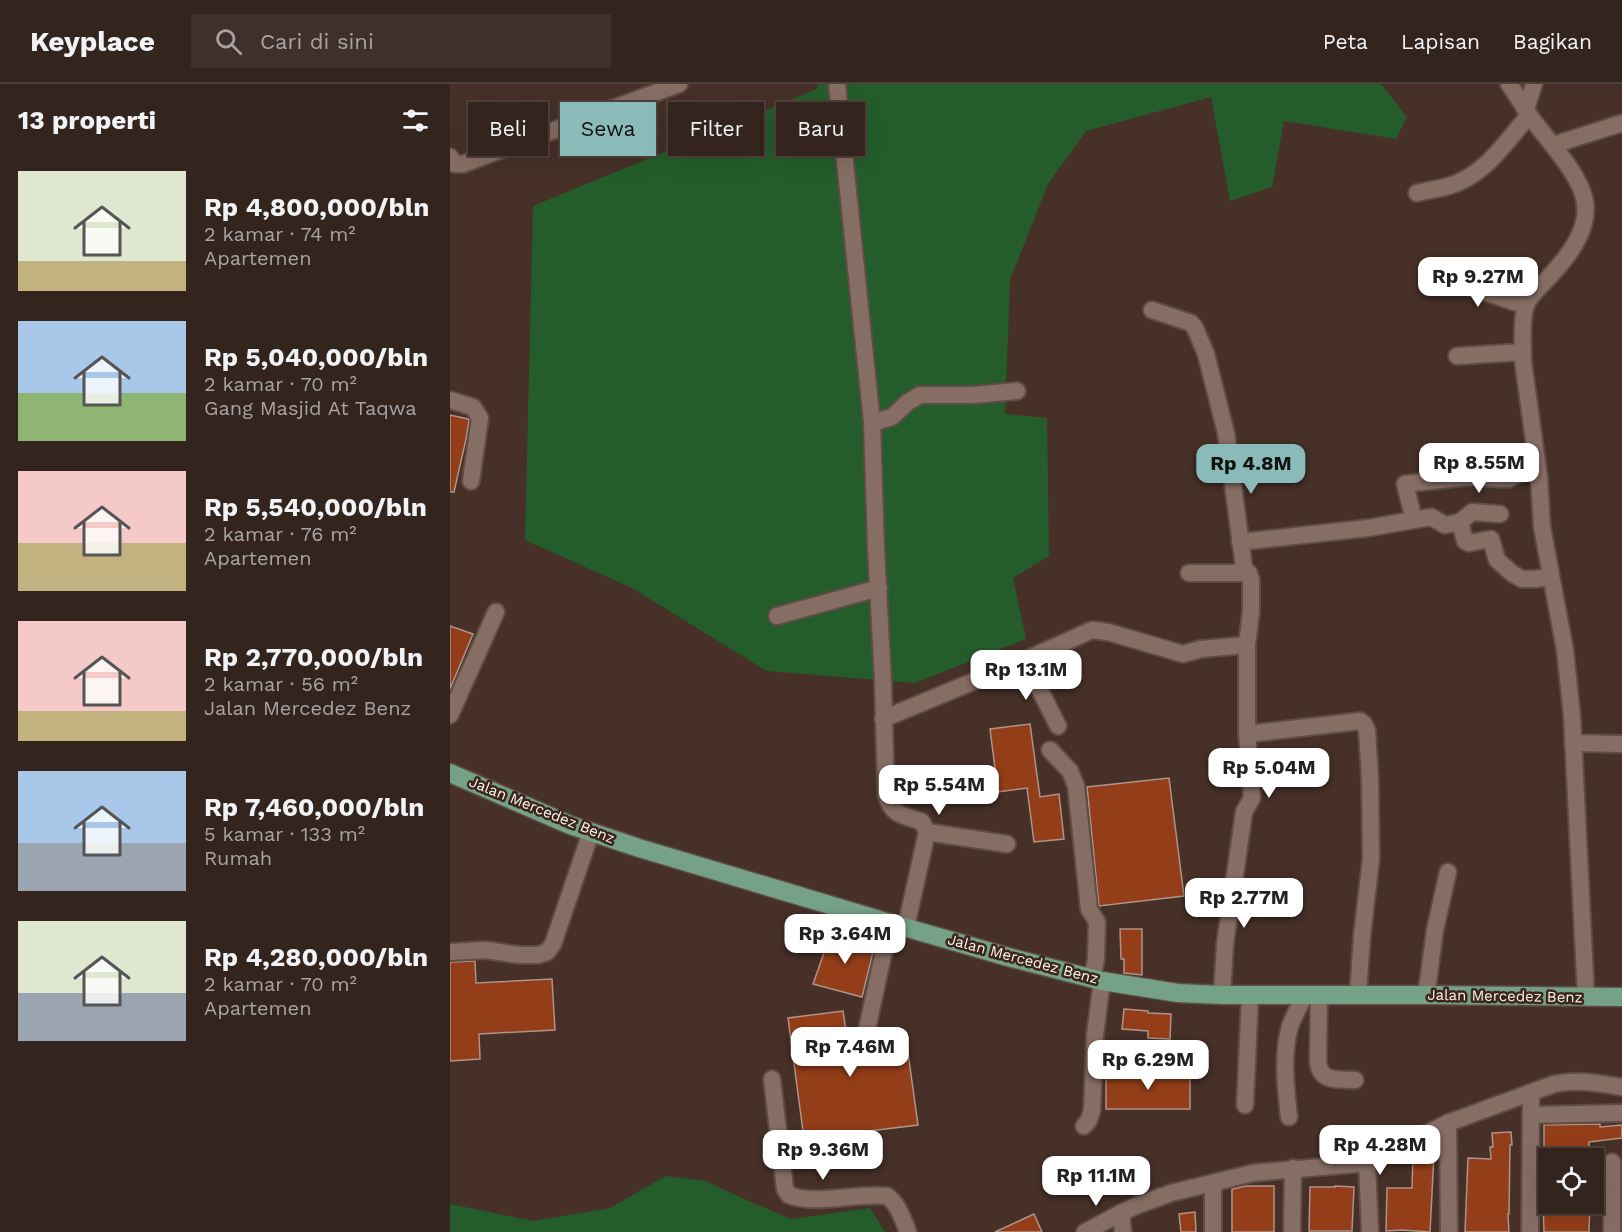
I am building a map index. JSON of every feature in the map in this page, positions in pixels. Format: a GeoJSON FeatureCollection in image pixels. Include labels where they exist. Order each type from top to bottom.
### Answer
{"type":"FeatureCollection","features":[{"type":"Feature","properties":{"kind":"main road","name":"Jalan Mercedez Benz"},"geometry":{"type":"LineString","coordinates":[[450,773],[591,832],[740,879],[1008,957],[1097,980],[1178,993],[1250,996],[1425,995],[1622,998]]}},
{"type":"Feature","properties":{"kind":"street"},"geometry":{"type":"LineString","coordinates":[[450,157],[455,164],[464,164],[679,84]]}},
{"type":"Feature","properties":{"kind":"street"},"geometry":{"type":"LineString","coordinates":[[837,84],[872,423],[886,795],[889,804],[897,814],[922,822],[927,832],[867,1029]]}},
{"type":"Feature","properties":{"kind":"street"},"geometry":{"type":"LineString","coordinates":[[1509,84],[1582,190],[1584,204],[1580,235],[1565,259],[1539,287],[1526,306],[1523,352],[1542,527],[1564,650],[1572,716],[1586,997]]}},
{"type":"Feature","properties":{"kind":"street"},"geometry":{"type":"LineString","coordinates":[[1417,192],[1449,186],[1474,174],[1490,160],[1528,112],[1534,84]]}},
{"type":"Feature","properties":{"kind":"street"},"geometry":{"type":"LineString","coordinates":[[1552,145],[1622,123]]}},
{"type":"Feature","properties":{"kind":"street"},"geometry":{"type":"LineString","coordinates":[[1441,277],[1526,306]]}},
{"type":"Feature","properties":{"kind":"street"},"geometry":{"type":"LineString","coordinates":[[1152,310],[1191,323],[1196,328],[1208,363],[1226,433],[1240,542],[1245,570],[1251,579],[1251,612],[1247,645],[1247,734],[1252,798],[1244,812],[1225,944],[1222,995]]}},
{"type":"Feature","properties":{"kind":"street"},"geometry":{"type":"LineString","coordinates":[[1457,356],[1523,352]]}},
{"type":"Feature","properties":{"kind":"street"},"geometry":{"type":"LineString","coordinates":[[872,423],[891,417],[920,395],[973,395],[1017,391]]}},
{"type":"Feature","properties":{"kind":"street"},"geometry":{"type":"LineString","coordinates":[[450,400],[473,407],[480,418],[471,482]]}},
{"type":"Feature","properties":{"kind":"street"},"geometry":{"type":"LineString","coordinates":[[1414,520],[1405,484],[1467,477],[1508,479],[1537,465]]}},
{"type":"Feature","properties":{"kind":"street"},"geometry":{"type":"LineString","coordinates":[[1240,542],[1368,528],[1431,517],[1445,525],[1460,522],[1472,512],[1500,514]]}},
{"type":"Feature","properties":{"kind":"street"},"geometry":{"type":"LineString","coordinates":[[1460,522],[1465,541],[1470,543],[1491,539],[1497,560],[1513,574],[1522,579],[1551,577]]}},
{"type":"Feature","properties":{"kind":"street"},"geometry":{"type":"LineString","coordinates":[[1189,573],[1249,573]]}},
{"type":"Feature","properties":{"kind":"street"},"geometry":{"type":"LineString","coordinates":[[777,616],[879,588]]}},
{"type":"Feature","properties":{"kind":"street"},"geometry":{"type":"LineString","coordinates":[[450,716],[496,612]]}},
{"type":"Feature","properties":{"kind":"street"},"geometry":{"type":"LineString","coordinates":[[883,719],[1092,630],[1108,632],[1183,654],[1202,649],[1247,645]]}},
{"type":"Feature","properties":{"kind":"street"},"geometry":{"type":"LineString","coordinates":[[1025,660],[1058,726]]}},
{"type":"Feature","properties":{"kind":"street"},"geometry":{"type":"LineString","coordinates":[[1247,734],[1360,721],[1367,730],[1371,859],[1358,995]]}},
{"type":"Feature","properties":{"kind":"street"},"geometry":{"type":"LineString","coordinates":[[1573,743],[1622,744]]}},
{"type":"Feature","properties":{"kind":"street"},"geometry":{"type":"LineString","coordinates":[[1050,750],[1070,771],[1076,786],[1089,909],[1097,922],[1092,1110],[1084,1126]]}},
{"type":"Feature","properties":{"kind":"street"},"geometry":{"type":"LineString","coordinates":[[450,952],[486,950],[519,955],[538,955],[547,952],[553,944],[591,832]]}},
{"type":"Feature","properties":{"kind":"street"},"geometry":{"type":"LineString","coordinates":[[927,832],[1008,844]]}},
{"type":"Feature","properties":{"kind":"street"},"geometry":{"type":"LineString","coordinates":[[1425,995],[1448,872]]}},
{"type":"Feature","properties":{"kind":"street"},"geometry":{"type":"LineString","coordinates":[[1312,995],[1319,1070],[1323,1076],[1330,1078],[1355,1080]]}},
{"type":"Feature","properties":{"kind":"street"},"geometry":{"type":"LineString","coordinates":[[1289,1117],[1285,1065],[1287,1042],[1293,1020],[1312,995]]}},
{"type":"Feature","properties":{"kind":"street"},"geometry":{"type":"LineString","coordinates":[[1245,1105],[1250,996]]}},
{"type":"Feature","properties":{"kind":"street"},"geometry":{"type":"LineString","coordinates":[[772,1079],[785,1188],[789,1194],[802,1198],[827,1199],[887,1196],[896,1206],[908,1232]]}},
{"type":"Feature","properties":{"kind":"street"},"geometry":{"type":"LineString","coordinates":[[1086,1232],[1138,1205],[1197,1185],[1213,1184],[1253,1173],[1367,1163],[1448,1123],[1531,1092],[1570,1081],[1586,1080],[1622,1087]]}},
{"type":"Feature","properties":{"kind":"street"},"geometry":{"type":"LineString","coordinates":[[1530,1232],[1531,1092]]}},
{"type":"Feature","properties":{"kind":"street"},"geometry":{"type":"LineString","coordinates":[[1531,1115],[1622,1113]]}},
{"type":"Feature","properties":{"kind":"street"},"geometry":{"type":"LineString","coordinates":[[1448,1123],[1449,1232]]}},
{"type":"Feature","properties":{"kind":"street"},"geometry":{"type":"LineString","coordinates":[[1612,1162],[1617,1199],[1612,1232]]}},
{"type":"Feature","properties":{"kind":"street"},"geometry":{"type":"LineString","coordinates":[[1367,1163],[1370,1232]]}},
{"type":"Feature","properties":{"kind":"street"},"geometry":{"type":"LineString","coordinates":[[1292,1232],[1293,1168]]}},
{"type":"Feature","properties":{"kind":"street"},"geometry":{"type":"LineString","coordinates":[[1213,1184],[1213,1232]]}},
{"type":"Feature","properties":{"kind":"street"},"geometry":{"type":"LineString","coordinates":[[1121,1213],[1123,1232]]}},
{"type":"Feature","properties":{"kind":"green space"},"geometry":{"type":"Polygon","coordinates":[[[818,84],[1381,84],[1407,117],[1396,139],[1284,121],[1272,187],[1230,201],[1211,97],[1086,131],[1048,184],[1010,280],[1005,414],[1047,418],[1049,556],[1013,578],[1026,639],[915,683],[767,671],[632,588],[525,540],[533,206],[668,150],[668,156],[764,156],[764,111],[776,106],[776,156],[865,156],[865,102],[785,102],[817,89],[818,84]]]}},
{"type":"Feature","properties":{"kind":"green space"},"geometry":{"type":"Polygon","coordinates":[[[666,1176],[706,1181],[791,1219],[870,1208],[885,1232],[450,1232],[450,1204],[534,1221],[610,1208],[666,1176]]]}},
{"type":"Feature","properties":{"kind":"building"},"geometry":{"type":"Polygon","coordinates":[[[450,415],[469,420],[454,492],[450,492],[450,415]]]}},
{"type":"Feature","properties":{"kind":"building"},"geometry":{"type":"Polygon","coordinates":[[[450,626],[473,634],[450,689],[450,626]]]}},
{"type":"Feature","properties":{"kind":"building"},"geometry":{"type":"Polygon","coordinates":[[[1030,724],[1040,797],[1059,794],[1064,839],[1034,842],[1027,788],[998,792],[990,729],[1030,724]]]}},
{"type":"Feature","properties":{"kind":"building"},"geometry":{"type":"Polygon","coordinates":[[[1169,778],[1184,896],[1099,906],[1087,787],[1169,778]]]}},
{"type":"Feature","properties":{"kind":"building"},"geometry":{"type":"Polygon","coordinates":[[[1120,929],[1142,929],[1142,975],[1124,973],[1120,929]]]}},
{"type":"Feature","properties":{"kind":"building"},"geometry":{"type":"Polygon","coordinates":[[[831,933],[875,944],[862,997],[813,984],[831,933]]]}},
{"type":"Feature","properties":{"kind":"building"},"geometry":{"type":"Polygon","coordinates":[[[475,961],[476,983],[552,979],[555,1030],[479,1034],[480,1059],[450,1061],[450,962],[475,961]]]}},
{"type":"Feature","properties":{"kind":"building"},"geometry":{"type":"Polygon","coordinates":[[[1124,1009],[1171,1014],[1170,1039],[1148,1038],[1148,1031],[1122,1029],[1124,1009]]]}},
{"type":"Feature","properties":{"kind":"building"},"geometry":{"type":"Polygon","coordinates":[[[843,1011],[847,1037],[859,1036],[870,1039],[876,1034],[905,1031],[918,1125],[804,1139],[788,1018],[843,1011]]]}},
{"type":"Feature","properties":{"kind":"building"},"geometry":{"type":"Polygon","coordinates":[[[1106,1072],[1190,1073],[1190,1109],[1106,1109],[1106,1072]]]}},
{"type":"Feature","properties":{"kind":"building"},"geometry":{"type":"Polygon","coordinates":[[[1600,1124],[1600,1127],[1622,1125],[1622,1138],[1589,1142],[1589,1148],[1541,1148],[1544,1147],[1544,1125],[1600,1124]]]}},
{"type":"Feature","properties":{"kind":"building"},"geometry":{"type":"Polygon","coordinates":[[[1511,1132],[1509,1232],[1465,1232],[1468,1158],[1491,1159],[1492,1133],[1511,1132]]]}},
{"type":"Feature","properties":{"kind":"building"},"geometry":{"type":"Polygon","coordinates":[[[1413,1154],[1434,1154],[1430,1232],[1386,1231],[1387,1188],[1412,1188],[1413,1154]]]}},
{"type":"Feature","properties":{"kind":"building"},"geometry":{"type":"Polygon","coordinates":[[[1246,1186],[1274,1186],[1274,1232],[1232,1232],[1232,1189],[1246,1186]]]}},
{"type":"Feature","properties":{"kind":"building"},"geometry":{"type":"Polygon","coordinates":[[[1310,1187],[1354,1187],[1352,1231],[1309,1231],[1310,1187]]]}},
{"type":"Feature","properties":{"kind":"building"},"geometry":{"type":"Polygon","coordinates":[[[1195,1212],[1196,1232],[1181,1232],[1179,1214],[1195,1212]]]}},
{"type":"Feature","properties":{"kind":"building"},"geometry":{"type":"Polygon","coordinates":[[[1034,1214],[1042,1232],[995,1232],[1034,1214]]]}},
{"type":"Feature","properties":{"kind":"building"},"geometry":{"type":"Polygon","coordinates":[[[1543,1214],[1590,1214],[1589,1232],[1544,1232],[1543,1214]]]}}]}
